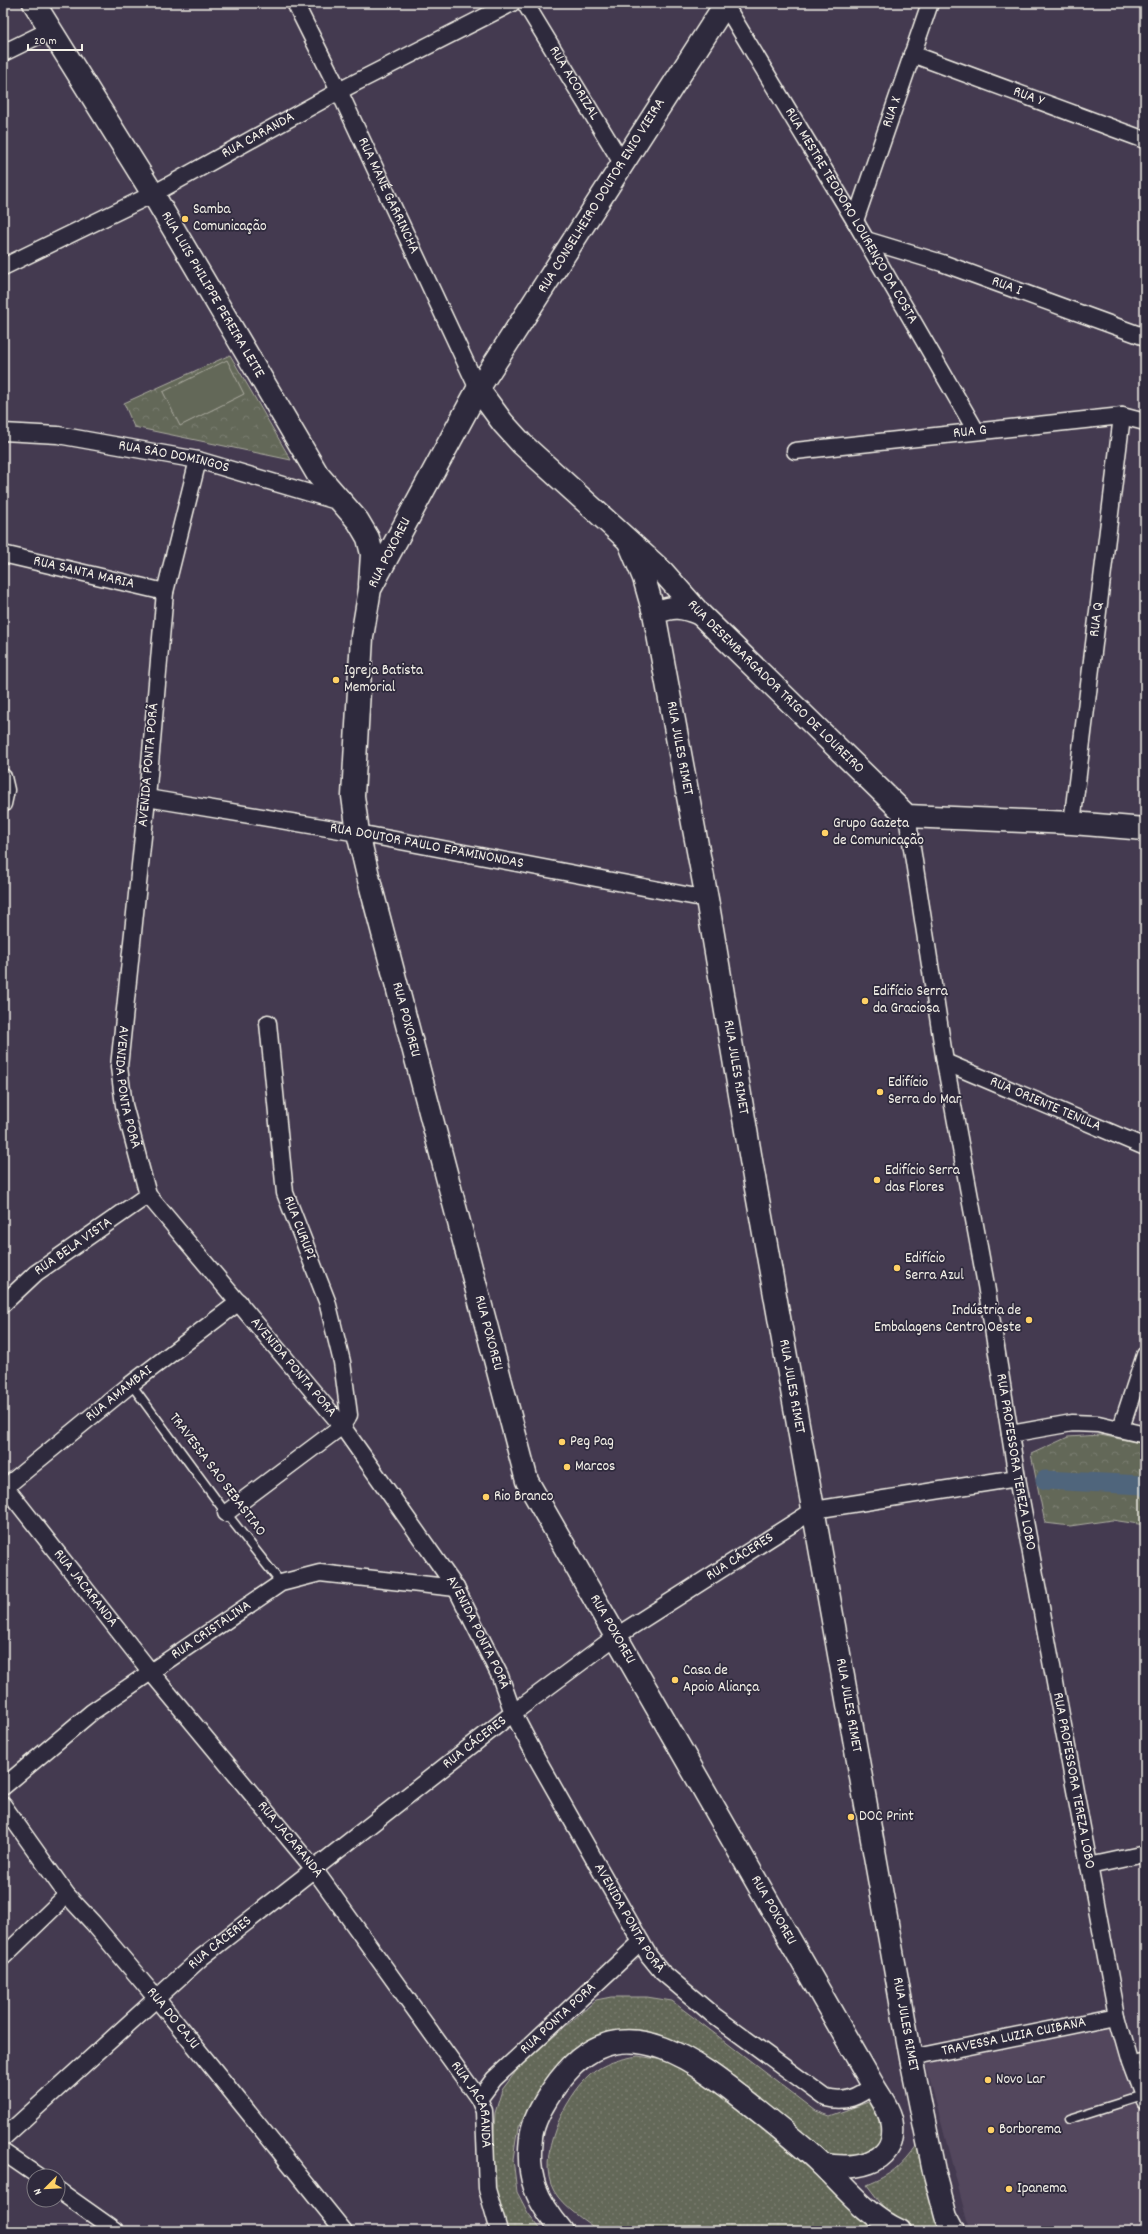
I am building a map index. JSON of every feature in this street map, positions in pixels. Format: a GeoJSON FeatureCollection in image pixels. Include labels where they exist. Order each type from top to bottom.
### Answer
{"type":"FeatureCollection","features":[{"type":"Feature","properties":{"kind":"street","name":"RUA LUIS PHILIPPE PEREIRA LEITE"},"geometry":{"type":"LineString","coordinates":[[34,3],[153,194],[318,475],[358,521],[368,538],[372,554],[370,589]]}},
{"type":"Feature","properties":{"kind":"street","name":"RUA MANÉ GARRINCHA"},"geometry":{"type":"LineString","coordinates":[[295,3],[339,91],[478,389]]}},
{"type":"Feature","properties":{"kind":"street","name":"RUA CARANDÁ"},"geometry":{"type":"LineString","coordinates":[[3,267],[153,194],[339,91],[512,3]]}},
{"type":"Feature","properties":{"kind":"street","name":"RUA ACORIZAL"},"geometry":{"type":"LineString","coordinates":[[525,3],[622,163]]}},
{"type":"Feature","properties":{"kind":"street","name":"RUA X"},"geometry":{"type":"LineString","coordinates":[[855,221],[930,3]]}},
{"type":"Feature","properties":{"kind":"street","name":"RUA CONSELHEIRO DOUTOR ENIO VIEIRA"},"geometry":{"type":"LineString","coordinates":[[478,389],[725,4]]}},
{"type":"Feature","properties":{"kind":"street","name":"RUA MESTRE TEODORO LOURENÇO DA COSTA"},"geometry":{"type":"LineString","coordinates":[[725,4],[855,221],[976,431]]}},
{"type":"Feature","properties":{"kind":"street"},"geometry":{"type":"LineString","coordinates":[[3,53],[50,30]]}},
{"type":"Feature","properties":{"kind":"street","name":"RUA Y"},"geometry":{"type":"LineString","coordinates":[[912,54],[1145,140]]}},
{"type":"Feature","properties":{"kind":"street","name":"RUA I"},"geometry":{"type":"LineString","coordinates":[[866,240],[942,263],[1145,337]]}},
{"type":"Feature","properties":{"kind":"street","name":"RUA DESEMBARGADOR TRIGO DE LOUREIRO"},"geometry":{"type":"LineString","coordinates":[[478,389],[503,424],[522,444],[663,572],[700,614],[907,816]]}},
{"type":"Feature","properties":{"kind":"street","name":"RUA POXOREU"},"geometry":{"type":"LineString","coordinates":[[478,389],[370,589],[362,637],[353,796],[358,833],[527,1481],[873,2085],[892,2124],[889,2144],[884,2153],[866,2165],[842,2167],[821,2164]]}},
{"type":"Feature","properties":{"kind":"street","name":"RUA G"},"geometry":{"type":"LineString","coordinates":[[795,452],[1122,416],[1145,422]]}},
{"type":"Feature","properties":{"kind":"street","name":"RUA Q"},"geometry":{"type":"LineString","coordinates":[[1072,822],[1122,416]]}},
{"type":"Feature","properties":{"kind":"street","name":"RUA SÃO DOMINGOS"},"geometry":{"type":"LineString","coordinates":[[3,432],[58,435],[198,460],[340,502]]}},
{"type":"Feature","properties":{"kind":"street","name":"AVENIDA PONTA PORÃ"},"geometry":{"type":"LineString","coordinates":[[198,460],[165,592],[147,798],[119,1067],[124,1105],[148,1195],[342,1426],[456,1588],[500,1676],[513,1713],[649,1956],[673,1981],[713,2015],[818,2093],[833,2100],[843,2100],[859,2096],[873,2085]]}},
{"type":"Feature","properties":{"kind":"street","name":"RUA JULES RIMET"},"geometry":{"type":"LineString","coordinates":[[629,542],[644,578],[654,614],[707,899],[911,2058],[934,2171],[946,2216],[954,2231]]}},
{"type":"Feature","properties":{"kind":"street","name":"RUA SANTA MARIA"},"geometry":{"type":"LineString","coordinates":[[3,554],[165,592]]}},
{"type":"Feature","properties":{"kind":"street"},"geometry":{"type":"LineString","coordinates":[[654,614],[670,608],[682,607],[700,614]]}},
{"type":"Feature","properties":{"kind":"street"},"geometry":{"type":"LineString","coordinates":[[3,777],[6,790],[3,804]]}},
{"type":"Feature","properties":{"kind":"street","name":"RUA DOUTOR PAULO EPAMINONDAS"},"geometry":{"type":"LineString","coordinates":[[147,798],[358,833],[707,899]]}},
{"type":"Feature","properties":{"kind":"street"},"geometry":{"type":"LineString","coordinates":[[907,816],[1072,822],[1145,829]]}},
{"type":"Feature","properties":{"kind":"street","name":"RUA PROFESSORA TEREZA LOBO"},"geometry":{"type":"LineString","coordinates":[[907,816],[945,1062],[1017,1478],[1117,2016],[1138,2060],[1143,2099]]}},
{"type":"Feature","properties":{"kind":"street","name":"RUA CURUPI"},"geometry":{"type":"LineString","coordinates":[[268,1023],[285,1193],[326,1301],[342,1362],[349,1415],[342,1426]]}},
{"type":"Feature","properties":{"kind":"street","name":"RUA ORIENTE TENULA"},"geometry":{"type":"LineString","coordinates":[[945,1062],[1145,1147]]}},
{"type":"Feature","properties":{"kind":"street","name":"RUA BELA VISTA"},"geometry":{"type":"LineString","coordinates":[[3,1304],[36,1273],[148,1195]]}},
{"type":"Feature","properties":{"kind":"street","name":"RUA AMAMBAI"},"geometry":{"type":"LineString","coordinates":[[4,1487],[131,1384],[239,1302]]}},
{"type":"Feature","properties":{"kind":"street"},"geometry":{"type":"LineString","coordinates":[[1121,1428],[1145,1355]]}},
{"type":"Feature","properties":{"kind":"street"},"geometry":{"type":"LineString","coordinates":[[1010,1434],[1072,1423],[1098,1424],[1121,1428],[1145,1435]]}},
{"type":"Feature","properties":{"kind":"street"},"geometry":{"type":"LineString","coordinates":[[226,1513],[342,1426]]}},
{"type":"Feature","properties":{"kind":"street","name":"RUA CÁCERES"},"geometry":{"type":"LineString","coordinates":[[3,2138],[202,1957],[513,1713],[615,1637],[814,1510],[1017,1478]]}},
{"type":"Feature","properties":{"kind":"street","name":"RUA JACARANDÁ"},"geometry":{"type":"LineString","coordinates":[[4,1487],[150,1671],[314,1869],[479,2098],[484,2111],[487,2189],[499,2231]]}},
{"type":"Feature","properties":{"kind":"street","name":"RUA CRISTALINA"},"geometry":{"type":"LineString","coordinates":[[3,1787],[92,1712],[281,1583],[320,1573],[456,1588]]}},
{"type":"Feature","properties":{"kind":"street","name":"RUA DO CAJU"},"geometry":{"type":"LineString","coordinates":[[3,1806],[67,1895],[93,1923],[156,1998],[344,2231]]}},
{"type":"Feature","properties":{"kind":"street"},"geometry":{"type":"LineString","coordinates":[[1089,1866],[1145,1854]]}},
{"type":"Feature","properties":{"kind":"street"},"geometry":{"type":"LineString","coordinates":[[3,1957],[67,1895]]}},
{"type":"Feature","properties":{"kind":"street","name":"RUA PONTA PORÃ"},"geometry":{"type":"LineString","coordinates":[[479,2098],[494,2079],[641,1942]]}},
{"type":"Feature","properties":{"kind":"street","name":"TRAVESSA LUZIA CUIBANA"},"geometry":{"type":"LineString","coordinates":[[911,2058],[1117,2016]]}},
{"type":"Feature","properties":{"kind":"street"},"geometry":{"type":"LineString","coordinates":[[562,2231],[547,2213],[537,2196],[530,2172],[531,2134],[544,2105],[567,2072],[590,2052],[616,2042],[632,2041],[650,2044],[674,2051],[690,2061],[759,2111],[821,2164],[877,2219],[900,2231]]}},
{"type":"Feature","properties":{"kind":"street"},"geometry":{"type":"LineString","coordinates":[[3,2152],[26,2168]]}},
{"type":"Feature","properties":{"kind":"street"},"geometry":{"type":"LineString","coordinates":[[66,2196],[116,2231]]}},
{"type":"Feature","properties":{"kind":"lane","name":"TRAVESSA SAO SEBASTIAO"},"geometry":{"type":"LineString","coordinates":[[131,1384],[226,1513],[281,1583]]}},
{"type":"Feature","properties":{"kind":"lane"},"geometry":{"type":"LineString","coordinates":[[1069,2119],[1143,2099]]}},
{"type":"Feature","properties":{"kind":"shaded area"},"geometry":{"type":"Polygon","coordinates":[[[1111,2025],[1145,2120],[1145,2231],[973,2231],[967,2221],[925,2061],[1111,2025]]]}},
{"type":"Feature","properties":{"kind":"green space"},"geometry":{"type":"Polygon","coordinates":[[[230,355],[291,460],[134,427],[124,403],[230,355]]]}},
{"type":"Feature","properties":{"kind":"green space"},"geometry":{"type":"Polygon","coordinates":[[[227,360],[244,394],[180,426],[163,392],[227,360]]]}},
{"type":"Feature","properties":{"kind":"green space"},"geometry":{"type":"Polygon","coordinates":[[[1100,1435],[1145,1444],[1145,1525],[1112,1520],[1070,1526],[1045,1523],[1031,1454],[1068,1437],[1100,1435]]]}},
{"type":"Feature","properties":{"kind":"green space"},"geometry":{"type":"Polygon","coordinates":[[[611,1997],[647,1997],[672,2001],[816,2111],[830,2116],[871,2101],[875,2102],[886,2134],[867,2155],[837,2162],[651,2037],[565,2061],[541,2088],[518,2127],[513,2159],[517,2192],[528,2213],[542,2231],[506,2231],[491,2184],[495,2113],[502,2090],[520,2066],[596,2000],[611,1997]]]}},
{"type":"Feature","properties":{"kind":"green space"},"geometry":{"type":"Polygon","coordinates":[[[638,2056],[670,2061],[730,2094],[835,2184],[876,2231],[599,2231],[580,2218],[558,2197],[549,2177],[548,2162],[550,2146],[556,2129],[571,2098],[580,2085],[590,2075],[601,2067],[612,2062],[638,2056]]]}},
{"type":"Feature","properties":{"kind":"green space"},"geometry":{"type":"Polygon","coordinates":[[[917,2145],[920,2150],[946,2231],[926,2231],[892,2218],[867,2185],[883,2178],[895,2170],[901,2165],[917,2145]]]}},
{"type":"Feature","properties":{"kind":"waterway"},"geometry":{"type":"LineString","coordinates":[[1045,1480],[1143,1485],[1145,1487]]}},
{"type":"Feature","properties":{"kind":"place","name":"Samba Comunicação"},"geometry":{"type":"Point","coordinates":[185,219]}},
{"type":"Feature","properties":{"kind":"place","name":"Igreja Batista Memorial"},"geometry":{"type":"Point","coordinates":[336,680]}},
{"type":"Feature","properties":{"kind":"place","name":"Grupo Gazeta de Comunicação"},"geometry":{"type":"Point","coordinates":[825,833]}},
{"type":"Feature","properties":{"kind":"place","name":"Edifício Serra da Graciosa"},"geometry":{"type":"Point","coordinates":[865,1001]}},
{"type":"Feature","properties":{"kind":"place","name":"Edifício Serra do Mar"},"geometry":{"type":"Point","coordinates":[880,1092]}},
{"type":"Feature","properties":{"kind":"place","name":"Edifício Serra das Flores"},"geometry":{"type":"Point","coordinates":[877,1180]}},
{"type":"Feature","properties":{"kind":"place","name":"Edifício Serra Azul"},"geometry":{"type":"Point","coordinates":[897,1268]}},
{"type":"Feature","properties":{"kind":"place","name":"Indústria de Embalagens Centro Oeste"},"geometry":{"type":"Point","coordinates":[1029,1320]}},
{"type":"Feature","properties":{"kind":"place","name":"Peg Pag"},"geometry":{"type":"Point","coordinates":[562,1442]}},
{"type":"Feature","properties":{"kind":"place","name":"Marcos"},"geometry":{"type":"Point","coordinates":[567,1467]}},
{"type":"Feature","properties":{"kind":"place","name":"Rio Branco"},"geometry":{"type":"Point","coordinates":[486,1497]}},
{"type":"Feature","properties":{"kind":"place","name":"Casa de Apoio Aliança"},"geometry":{"type":"Point","coordinates":[675,1680]}},
{"type":"Feature","properties":{"kind":"place","name":"DOC Print"},"geometry":{"type":"Point","coordinates":[851,1817]}},
{"type":"Feature","properties":{"kind":"place","name":"Novo Lar"},"geometry":{"type":"Point","coordinates":[988,2080]}},
{"type":"Feature","properties":{"kind":"place","name":"Borborema"},"geometry":{"type":"Point","coordinates":[991,2130]}},
{"type":"Feature","properties":{"kind":"place","name":"Ipanema"},"geometry":{"type":"Point","coordinates":[1009,2189]}}]}
